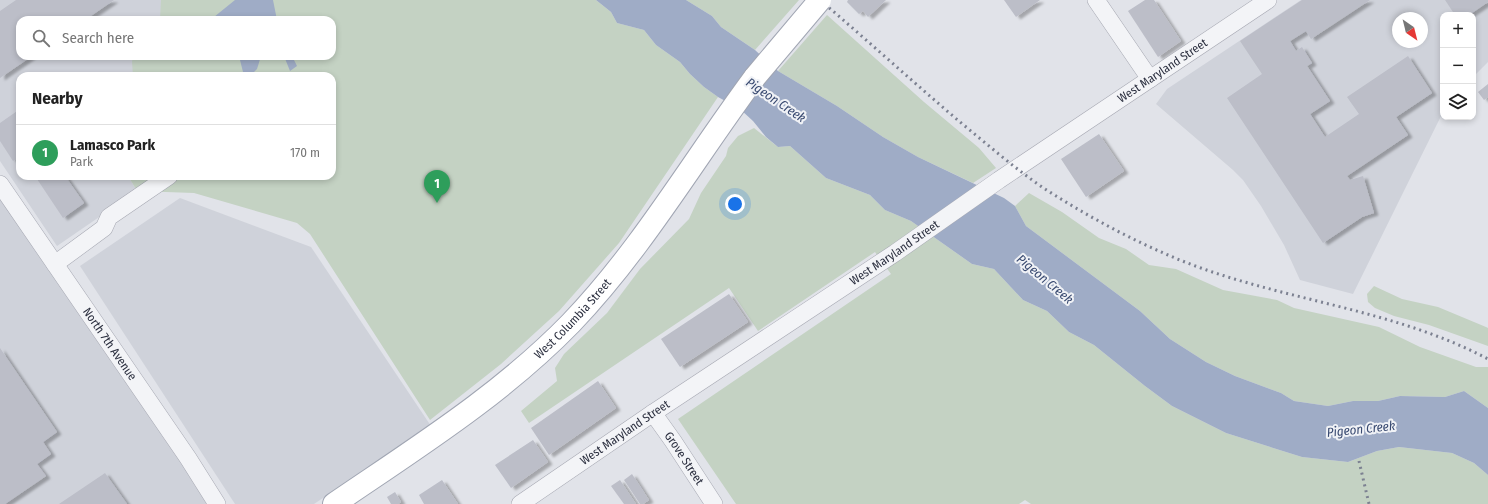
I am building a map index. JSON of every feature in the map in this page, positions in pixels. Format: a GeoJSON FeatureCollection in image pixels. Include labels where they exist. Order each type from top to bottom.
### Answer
{"type":"FeatureCollection","features":[{"type":"Feature","properties":{"kind":"main road","name":"West Columbia Street"},"geometry":{"type":"LineString","coordinates":[[334,504],[496,392],[534,359],[570,323],[600,291],[630,254],[755,77],[820,0]]}},
{"type":"Feature","properties":{"kind":"street"},"geometry":{"type":"LineString","coordinates":[[1096,0],[1150,79]]}},
{"type":"Feature","properties":{"kind":"street","name":"West Maryland Street"},"geometry":{"type":"LineString","coordinates":[[520,504],[653,413],[895,253],[999,180],[1268,0]]}},
{"type":"Feature","properties":{"kind":"street"},"geometry":{"type":"LineString","coordinates":[[55,264],[104,228],[109,217],[163,180]]}},
{"type":"Feature","properties":{"kind":"street","name":"North 7th Avenue"},"geometry":{"type":"LineString","coordinates":[[0,184],[188,458],[217,504]]}},
{"type":"Feature","properties":{"kind":"street","name":"Grove Street"},"geometry":{"type":"LineString","coordinates":[[653,413],[714,504]]}},
{"type":"Feature","properties":{"kind":"shaded area"},"geometry":{"type":"Polygon","coordinates":[[[0,0],[172,0],[170,16],[16,16],[16,60],[149,60],[142,72],[16,72],[16,180],[130,180],[137,191],[57,246],[0,161],[0,0]]]}},
{"type":"Feature","properties":{"kind":"shaded area"},"geometry":{"type":"Polygon","coordinates":[[[1301,0],[1488,0],[1488,62],[1476,74],[1476,12],[1440,12],[1440,118],[1353,294],[1300,280],[1284,245],[1261,206],[1243,180],[1156,104],[1167,89],[1301,0]]]}},
{"type":"Feature","properties":{"kind":"shaded area"},"geometry":{"type":"Polygon","coordinates":[[[0,187],[216,504],[0,504],[0,187]]]}},
{"type":"Feature","properties":{"kind":"shaded area"},"geometry":{"type":"Polygon","coordinates":[[[180,198],[311,247],[431,426],[314,504],[235,504],[80,266],[180,198]]]}},
{"type":"Feature","properties":{"kind":"green space"},"geometry":{"type":"Polygon","coordinates":[[[161,0],[596,0],[611,12],[617,23],[644,30],[656,45],[680,62],[704,87],[718,97],[619,243],[559,311],[501,364],[430,420],[310,234],[297,223],[194,193],[137,191],[130,180],[336,180],[336,72],[133,72],[132,62],[132,60],[336,60],[336,16],[160,16],[161,0]]]}},
{"type":"Feature","properties":{"kind":"green space"},"geometry":{"type":"Polygon","coordinates":[[[686,0],[799,0],[755,50],[721,27],[712,16],[686,0]]]}},
{"type":"Feature","properties":{"kind":"green space"},"geometry":{"type":"Polygon","coordinates":[[[827,15],[924,102],[979,148],[996,168],[973,183],[918,157],[883,137],[837,106],[778,71],[827,15]]]}},
{"type":"Feature","properties":{"kind":"green space"},"geometry":{"type":"Polygon","coordinates":[[[754,128],[778,147],[790,146],[826,178],[870,195],[885,210],[911,221],[972,264],[994,269],[1023,300],[1047,311],[1069,332],[1094,345],[1172,406],[1226,433],[1302,457],[1348,462],[1377,451],[1399,447],[1452,453],[1474,463],[1488,475],[1488,504],[1031,504],[1025,500],[1019,504],[736,504],[678,419],[891,274],[875,252],[758,331],[729,288],[529,423],[521,411],[557,381],[555,368],[564,354],[607,313],[640,269],[689,219],[701,193],[726,156],[728,148],[738,136],[754,128]]]}},
{"type":"Feature","properties":{"kind":"green space"},"geometry":{"type":"Polygon","coordinates":[[[1029,193],[1062,212],[1099,238],[1126,249],[1149,265],[1176,269],[1223,290],[1277,300],[1294,308],[1379,327],[1420,347],[1476,367],[1488,367],[1488,408],[1464,391],[1445,397],[1400,396],[1378,401],[1353,401],[1328,406],[1294,401],[1281,393],[1235,376],[1206,362],[1170,339],[1140,311],[1026,226],[1015,206],[1029,193]]]}},
{"type":"Feature","properties":{"kind":"green space"},"geometry":{"type":"Polygon","coordinates":[[[1374,286],[1402,299],[1438,307],[1488,328],[1488,346],[1429,325],[1394,316],[1375,308],[1368,302],[1367,294],[1374,286]]]}},
{"type":"Feature","properties":{"kind":"water"},"geometry":{"type":"Polygon","coordinates":[[[235,0],[273,0],[276,16],[215,16],[235,0]]]}},
{"type":"Feature","properties":{"kind":"water","name":"Pigeon Creek"},"geometry":{"type":"Polygon","coordinates":[[[596,0],[686,0],[712,16],[721,27],[755,50],[778,71],[837,106],[883,137],[918,157],[1004,198],[1015,206],[1026,226],[1140,311],[1170,339],[1206,362],[1235,376],[1281,393],[1294,401],[1328,406],[1353,401],[1378,401],[1400,396],[1445,397],[1464,391],[1488,408],[1488,475],[1474,463],[1452,453],[1399,447],[1377,451],[1348,462],[1302,457],[1226,433],[1172,406],[1094,345],[1069,332],[1047,311],[1023,300],[994,269],[972,264],[911,221],[885,210],[870,195],[826,178],[790,146],[778,147],[766,137],[753,121],[740,109],[718,97],[704,87],[680,62],[656,45],[644,30],[617,23],[611,12],[596,0]]]}},
{"type":"Feature","properties":{"kind":"water"},"geometry":{"type":"Polygon","coordinates":[[[240,60],[260,60],[257,69],[254,72],[243,72],[240,60]]]}},
{"type":"Feature","properties":{"kind":"water"},"geometry":{"type":"Polygon","coordinates":[[[286,60],[294,60],[297,66],[290,71],[286,60]]]}},
{"type":"Feature","properties":{"kind":"building"},"geometry":{"type":"Polygon","coordinates":[[[16,0],[114,0],[91,16],[16,16],[16,60],[26,60],[0,78],[0,11],[16,0]]]}},
{"type":"Feature","properties":{"kind":"building"},"geometry":{"type":"Polygon","coordinates":[[[848,0],[886,0],[868,17],[863,11],[859,14],[847,2],[848,0]]]}},
{"type":"Feature","properties":{"kind":"building"},"geometry":{"type":"Polygon","coordinates":[[[1004,0],[1040,0],[1016,17],[1004,0]]]}},
{"type":"Feature","properties":{"kind":"building"},"geometry":{"type":"Polygon","coordinates":[[[1145,0],[1154,0],[1181,41],[1158,57],[1128,11],[1145,0]]]}},
{"type":"Feature","properties":{"kind":"building"},"geometry":{"type":"Polygon","coordinates":[[[1302,0],[1370,0],[1311,39],[1306,31],[1290,41],[1296,51],[1302,47],[1312,63],[1307,66],[1330,101],[1310,114],[1325,137],[1359,114],[1347,97],[1408,56],[1432,93],[1396,117],[1408,135],[1347,176],[1350,180],[1363,176],[1374,213],[1362,217],[1323,243],[1227,98],[1262,74],[1240,41],[1302,0]]]}},
{"type":"Feature","properties":{"kind":"building"},"geometry":{"type":"Polygon","coordinates":[[[1445,0],[1488,0],[1488,2],[1473,12],[1453,12],[1445,0]]]}},
{"type":"Feature","properties":{"kind":"building"},"geometry":{"type":"Polygon","coordinates":[[[1488,84],[1488,97],[1484,100],[1478,92],[1488,84]]]}},
{"type":"Feature","properties":{"kind":"building"},"geometry":{"type":"Polygon","coordinates":[[[16,112],[16,159],[13,161],[0,141],[0,123],[16,112]]]}},
{"type":"Feature","properties":{"kind":"building"},"geometry":{"type":"Polygon","coordinates":[[[1099,134],[1124,171],[1086,197],[1061,159],[1099,134]]]}},
{"type":"Feature","properties":{"kind":"building"},"geometry":{"type":"Polygon","coordinates":[[[38,180],[68,180],[84,203],[63,218],[38,180]]]}},
{"type":"Feature","properties":{"kind":"building"},"geometry":{"type":"Polygon","coordinates":[[[729,294],[748,322],[680,367],[661,339],[729,294]]]}},
{"type":"Feature","properties":{"kind":"building"},"geometry":{"type":"Polygon","coordinates":[[[0,348],[57,432],[43,442],[51,454],[37,464],[46,476],[5,504],[0,504],[0,348]]]}},
{"type":"Feature","properties":{"kind":"building"},"geometry":{"type":"Polygon","coordinates":[[[598,381],[616,408],[549,455],[531,428],[598,381]]]}},
{"type":"Feature","properties":{"kind":"building"},"geometry":{"type":"Polygon","coordinates":[[[533,440],[548,462],[511,488],[495,465],[533,440]]]}},
{"type":"Feature","properties":{"kind":"building"},"geometry":{"type":"Polygon","coordinates":[[[105,473],[127,504],[59,504],[105,473]]]}},
{"type":"Feature","properties":{"kind":"building"},"geometry":{"type":"Polygon","coordinates":[[[632,474],[649,500],[643,504],[640,504],[624,480],[632,474]]]}},
{"type":"Feature","properties":{"kind":"building"},"geometry":{"type":"Polygon","coordinates":[[[442,480],[458,504],[424,504],[419,495],[442,480]]]}},
{"type":"Feature","properties":{"kind":"building"},"geometry":{"type":"Polygon","coordinates":[[[620,480],[636,504],[624,504],[611,486],[620,480]]]}},
{"type":"Feature","properties":{"kind":"building"},"geometry":{"type":"Polygon","coordinates":[[[395,492],[401,502],[398,504],[391,504],[387,497],[395,492]]]}},
{"type":"Feature","properties":{"kind":"railway"},"geometry":{"type":"LineString","coordinates":[[820,0],[942,107],[1010,163],[1042,187],[1104,224],[1152,248],[1207,270],[1247,283],[1410,327],[1450,341],[1488,359]]}},
{"type":"Feature","properties":{"kind":"railway"},"geometry":{"type":"LineString","coordinates":[[1359,461],[1369,504]]}},
{"type":"Feature","properties":{"kind":"place","name":"Lamasco Park"},"geometry":{"type":"Point","coordinates":[437,203]}}]}
